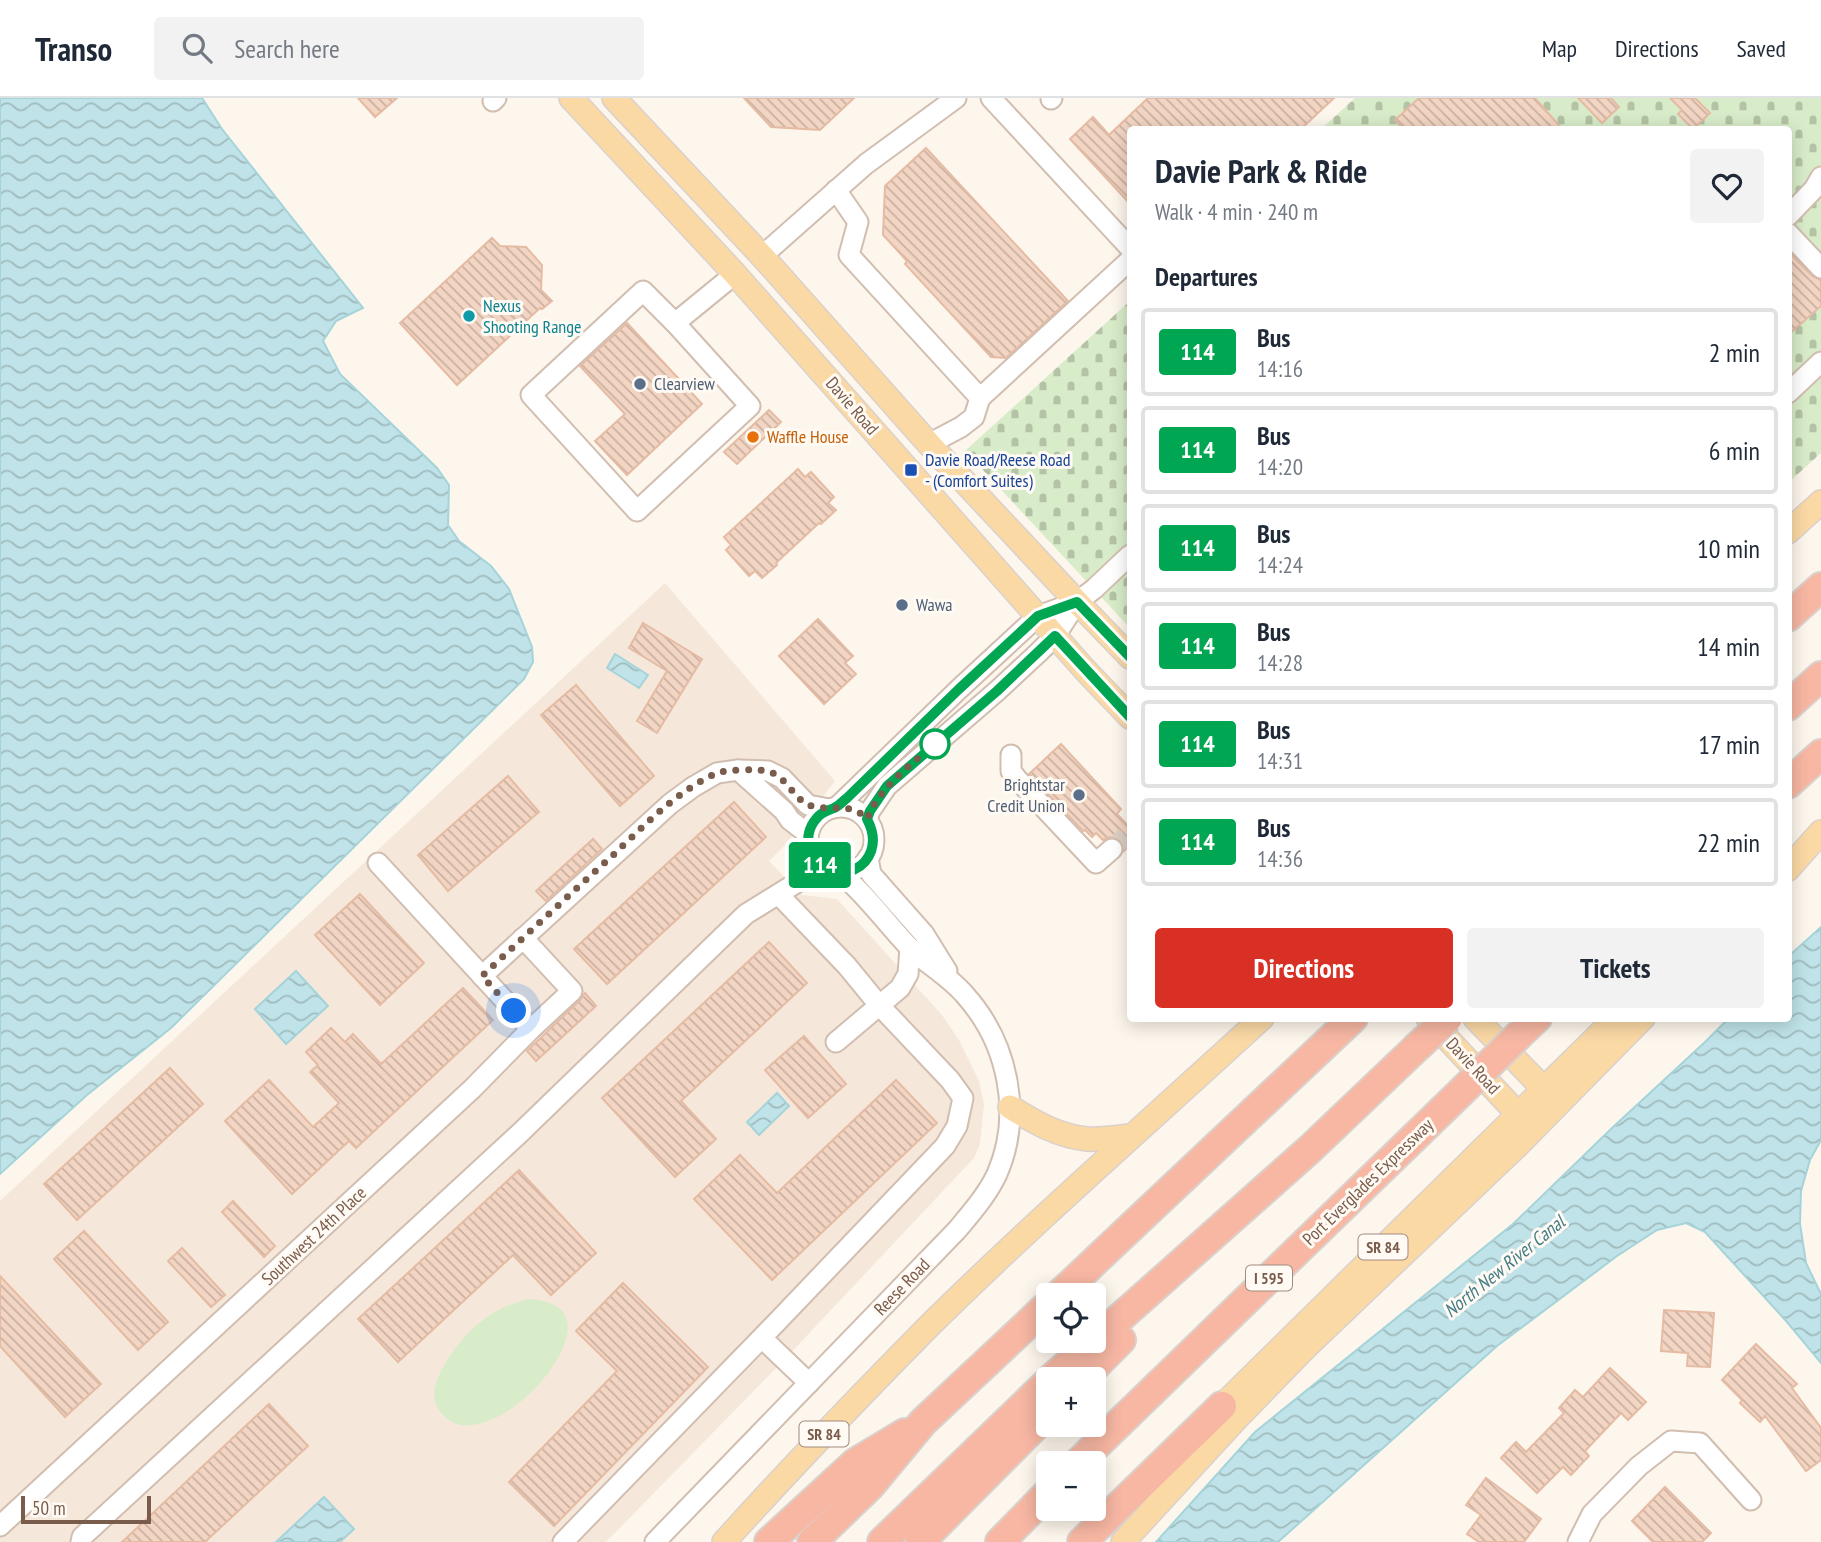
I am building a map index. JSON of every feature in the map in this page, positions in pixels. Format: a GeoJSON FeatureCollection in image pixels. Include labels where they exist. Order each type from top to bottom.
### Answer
{"type":"FeatureCollection","features":[{"type":"Feature","properties":{"kind":"highway"},"geometry":{"type":"LineString","coordinates":[[1792,613],[1821,587]]}},
{"type":"Feature","properties":{"kind":"highway"},"geometry":{"type":"LineString","coordinates":[[1792,702],[1821,676]]}},
{"type":"Feature","properties":{"kind":"highway"},"geometry":{"type":"LineString","coordinates":[[1792,780],[1821,754]]}},
{"type":"Feature","properties":{"kind":"highway"},"geometry":{"type":"LineString","coordinates":[[1072,1283],[1349,1022]]}},
{"type":"Feature","properties":{"kind":"highway"},"geometry":{"type":"LineString","coordinates":[[1094,1367],[1310,1149],[1444,1022]]}},
{"type":"Feature","properties":{"kind":"highway","name":"Port Everglades Expressway"},"geometry":{"type":"LineString","coordinates":[[1090,1451],[1528,1027]]}},
{"type":"Feature","properties":{"kind":"highway"},"geometry":{"type":"LineString","coordinates":[[1066,1367],[1310,1149]]}},
{"type":"Feature","properties":{"kind":"highway"},"geometry":{"type":"LineString","coordinates":[[812,1542],[870,1486],[923,1422],[1036,1316]]}},
{"type":"Feature","properties":{"kind":"highway"},"geometry":{"type":"LineString","coordinates":[[882,1542],[1036,1394]]}},
{"type":"Feature","properties":{"kind":"highway"},"geometry":{"type":"LineString","coordinates":[[1082,1542],[1222,1406]]}},
{"type":"Feature","properties":{"kind":"highway"},"geometry":{"type":"LineString","coordinates":[[769,1542],[855,1463],[923,1422]]}},
{"type":"Feature","properties":{"kind":"highway"},"geometry":{"type":"LineString","coordinates":[[920,1542],[1036,1425]]}},
{"type":"Feature","properties":{"kind":"highway"},"geometry":{"type":"LineString","coordinates":[[1000,1542],[1036,1505]]}},
{"type":"Feature","properties":{"kind":"main road","name":"Davie Road"},"geometry":{"type":"LineString","coordinates":[[571,98],[735,274],[1127,714]]}},
{"type":"Feature","properties":{"kind":"main road","name":"Davie Road"},"geometry":{"type":"LineString","coordinates":[[614,98],[762,256],[929,444],[1127,654]]}},
{"type":"Feature","properties":{"kind":"main road"},"geometry":{"type":"LineString","coordinates":[[1792,528],[1821,502]]}},
{"type":"Feature","properties":{"kind":"main road"},"geometry":{"type":"LineString","coordinates":[[1792,848],[1821,820]]}},
{"type":"Feature","properties":{"kind":"main road"},"geometry":{"type":"LineString","coordinates":[[1792,865],[1821,832]]}},
{"type":"Feature","properties":{"kind":"main road","name":"SR 84"},"geometry":{"type":"LineString","coordinates":[[724,1542],[926,1329],[1131,1136],[1258,1022]]}},
{"type":"Feature","properties":{"kind":"main road","name":"Davie Road"},"geometry":{"type":"LineString","coordinates":[[1432,1022],[1518,1114]]}},
{"type":"Feature","properties":{"kind":"main road","name":"Davie Road"},"geometry":{"type":"LineString","coordinates":[[1479,1022],[1544,1089]]}},
{"type":"Feature","properties":{"kind":"main road","name":"SR 84"},"geometry":{"type":"LineString","coordinates":[[1107,1542],[1222,1406],[1612,1022]]}},
{"type":"Feature","properties":{"kind":"main road"},"geometry":{"type":"LineString","coordinates":[[1123,1542],[1307,1346],[1518,1145],[1639,1022]]}},
{"type":"Feature","properties":{"kind":"main road"},"geometry":{"type":"LineString","coordinates":[[1010,1107],[1037,1124],[1065,1135],[1088,1139],[1131,1136]]}},
{"type":"Feature","properties":{"kind":"street"},"geometry":{"type":"LineString","coordinates":[[762,256],[866,164],[956,98]]}},
{"type":"Feature","properties":{"kind":"street"},"geometry":{"type":"LineString","coordinates":[[991,98],[1127,245]]}},
{"type":"Feature","properties":{"kind":"street"},"geometry":{"type":"LineString","coordinates":[[1792,212],[1814,189],[1821,177]]}},
{"type":"Feature","properties":{"kind":"street"},"geometry":{"type":"LineString","coordinates":[[836,190],[858,222],[849,255],[980,398]]}},
{"type":"Feature","properties":{"kind":"street"},"geometry":{"type":"LineString","coordinates":[[1792,237],[1821,268]]}},
{"type":"Feature","properties":{"kind":"street"},"geometry":{"type":"LineString","coordinates":[[929,444],[974,417],[980,398],[1127,263]]}},
{"type":"Feature","properties":{"kind":"street"},"geometry":{"type":"LineString","coordinates":[[675,323],[735,274]]}},
{"type":"Feature","properties":{"kind":"street"},"geometry":{"type":"LineString","coordinates":[[643,291],[675,323],[750,406],[637,511],[531,395],[643,291]]}},
{"type":"Feature","properties":{"kind":"street"},"geometry":{"type":"LineString","coordinates":[[1792,389],[1821,362]]}},
{"type":"Feature","properties":{"kind":"street"},"geometry":{"type":"LineString","coordinates":[[831,870],[815,860],[811,852],[808,834],[816,819],[833,808],[1038,616],[1077,602],[1127,558]]}},
{"type":"Feature","properties":{"kind":"street"},"geometry":{"type":"LineString","coordinates":[[867,819],[887,786],[997,691],[1055,636],[1077,602]]}},
{"type":"Feature","properties":{"kind":"street"},"geometry":{"type":"LineString","coordinates":[[1011,755],[1011,771],[1017,779],[1096,863],[1112,849]]}},
{"type":"Feature","properties":{"kind":"street"},"geometry":{"type":"LineString","coordinates":[[738,770],[808,834]]}},
{"type":"Feature","properties":{"kind":"street"},"geometry":{"type":"LineString","coordinates":[[81,1542],[82,1537],[520,1133],[746,914],[779,895],[792,884],[831,870],[856,869],[873,849],[872,828],[867,819],[854,809],[808,805],[782,778],[768,771],[738,770],[717,773],[670,804],[482,976]]}},
{"type":"Feature","properties":{"kind":"street","name":"Reese Road"},"geometry":{"type":"LineString","coordinates":[[655,1542],[957,1230],[982,1200],[997,1174],[1008,1140],[1008,1088],[1001,1058],[990,1030],[979,1012],[955,984],[924,934],[872,874],[868,858]]}},
{"type":"Feature","properties":{"kind":"street"},"geometry":{"type":"LineString","coordinates":[[378,863],[531,1029]]}},
{"type":"Feature","properties":{"kind":"street","name":"Reese Road"},"geometry":{"type":"LineString","coordinates":[[831,870],[855,886],[910,948],[955,984]]}},
{"type":"Feature","properties":{"kind":"street"},"geometry":{"type":"LineString","coordinates":[[563,1542],[945,1146],[957,1126],[962,1098],[950,1080],[779,895]]}},
{"type":"Feature","properties":{"kind":"street","name":"Southwest 24th Place"},"geometry":{"type":"LineString","coordinates":[[0,1526],[453,1107],[572,991],[523,938]]}},
{"type":"Feature","properties":{"kind":"street"},"geometry":{"type":"LineString","coordinates":[[836,1042],[900,988],[908,974],[910,948]]}},
{"type":"Feature","properties":{"kind":"street"},"geometry":{"type":"LineString","coordinates":[[762,1338],[809,1383]]}},
{"type":"Feature","properties":{"kind":"street"},"geometry":{"type":"LineString","coordinates":[[1578,1542],[1592,1514],[1639,1466],[1671,1441],[1700,1443],[1751,1500]]}},
{"type":"Feature","properties":{"kind":"shaded area"},"geometry":{"type":"Polygon","coordinates":[[[665,583],[835,781],[788,842],[769,861],[802,895],[837,899],[942,1015],[959,1040],[979,1081],[984,1104],[980,1144],[974,1158],[784,1360],[606,1542],[0,1542],[0,1201],[665,583]]]}},
{"type":"Feature","properties":{"kind":"green space"},"geometry":{"type":"Polygon","coordinates":[[[1355,98],[1821,98],[1821,453],[1792,479],[1792,126],[1324,126],[1355,98]]]}},
{"type":"Feature","properties":{"kind":"green space"},"geometry":{"type":"Polygon","coordinates":[[[1127,304],[1127,625],[965,451],[1127,304]]]}},
{"type":"Feature","properties":{"kind":"green space"},"geometry":{"type":"Polygon","coordinates":[[[530,1299],[552,1304],[564,1314],[568,1327],[565,1343],[557,1360],[533,1391],[504,1414],[468,1425],[449,1420],[437,1407],[434,1392],[441,1370],[448,1359],[463,1338],[484,1320],[509,1305],[530,1299]]]}},
{"type":"Feature","properties":{"kind":"water"},"geometry":{"type":"Polygon","coordinates":[[[0,98],[202,98],[222,129],[363,308],[336,321],[323,341],[340,374],[437,468],[449,485],[448,525],[459,541],[491,566],[509,589],[532,647],[533,662],[524,679],[171,1028],[87,1095],[0,1174],[0,98]]]}},
{"type":"Feature","properties":{"kind":"water"},"geometry":{"type":"Polygon","coordinates":[[[615,654],[648,675],[639,688],[607,668],[615,654]]]}},
{"type":"Feature","properties":{"kind":"water","name":"North New River Canal"},"geometry":{"type":"Polygon","coordinates":[[[1821,927],[1821,1140],[1810,1160],[1801,1191],[1800,1224],[1806,1263],[1821,1294],[1821,1363],[1705,1232],[1686,1223],[1657,1230],[1617,1256],[1497,1346],[1278,1542],[1156,1542],[1255,1432],[1513,1224],[1725,1022],[1792,1022],[1792,953],[1821,927]]]}},
{"type":"Feature","properties":{"kind":"water"},"geometry":{"type":"Polygon","coordinates":[[[296,971],[328,1006],[286,1044],[255,1009],[296,971]]]}},
{"type":"Feature","properties":{"kind":"water"},"geometry":{"type":"Polygon","coordinates":[[[777,1093],[789,1106],[759,1135],[747,1122],[777,1093]]]}},
{"type":"Feature","properties":{"kind":"water"},"geometry":{"type":"Polygon","coordinates":[[[324,1497],[354,1529],[340,1542],[276,1542],[324,1497]]]}},
{"type":"Feature","properties":{"kind":"building"},"geometry":{"type":"Polygon","coordinates":[[[358,98],[397,98],[375,117],[358,98]]]}},
{"type":"Feature","properties":{"kind":"building"},"geometry":{"type":"Polygon","coordinates":[[[744,98],[854,98],[820,130],[771,127],[744,98]]]}},
{"type":"Feature","properties":{"kind":"building"},"geometry":{"type":"Polygon","coordinates":[[[1148,98],[1334,98],[1304,126],[1127,126],[1127,201],[1070,139],[1093,117],[1109,135],[1148,98]]]}},
{"type":"Feature","properties":{"kind":"building"},"geometry":{"type":"Polygon","coordinates":[[[1419,98],[1535,98],[1560,126],[1400,126],[1395,120],[1419,98]]]}},
{"type":"Feature","properties":{"kind":"building"},"geometry":{"type":"Polygon","coordinates":[[[1578,98],[1611,98],[1619,107],[1602,123],[1578,98]]]}},
{"type":"Feature","properties":{"kind":"building"},"geometry":{"type":"Polygon","coordinates":[[[1670,98],[1695,98],[1710,113],[1696,126],[1690,126],[1678,114],[1682,110],[1670,98]]]}},
{"type":"Feature","properties":{"kind":"building"},"geometry":{"type":"Polygon","coordinates":[[[926,148],[1068,301],[1006,358],[991,357],[905,264],[907,261],[883,235],[885,186],[926,148]]]}},
{"type":"Feature","properties":{"kind":"building","name":"Nexus Shooting Range"},"geometry":{"type":"Polygon","coordinates":[[[492,238],[500,246],[526,247],[542,265],[541,290],[552,301],[540,308],[457,385],[400,323],[492,238]]]}},
{"type":"Feature","properties":{"kind":"building"},"geometry":{"type":"Polygon","coordinates":[[[1792,255],[1812,276],[1821,280],[1821,306],[1792,331],[1792,255]]]}},
{"type":"Feature","properties":{"kind":"building","name":"Clearview"},"geometry":{"type":"Polygon","coordinates":[[[627,323],[702,404],[627,475],[595,441],[625,414],[580,366],[627,323]]]}},
{"type":"Feature","properties":{"kind":"building","name":"Waffle House"},"geometry":{"type":"Polygon","coordinates":[[[769,410],[781,422],[737,464],[724,452],[769,410]]]}},
{"type":"Feature","properties":{"kind":"building"},"geometry":{"type":"Polygon","coordinates":[[[798,469],[805,477],[811,472],[834,497],[828,503],[836,510],[762,578],[755,571],[749,576],[726,550],[731,545],[724,537],[798,469]]]}},
{"type":"Feature","properties":{"kind":"building"},"geometry":{"type":"Polygon","coordinates":[[[818,619],[853,656],[845,663],[856,674],[824,704],[779,656],[818,619]]]}},
{"type":"Feature","properties":{"kind":"building"},"geometry":{"type":"Polygon","coordinates":[[[643,623],[702,659],[657,733],[637,721],[667,671],[629,648],[643,623]]]}},
{"type":"Feature","properties":{"kind":"building"},"geometry":{"type":"Polygon","coordinates":[[[576,685],[654,776],[620,806],[541,715],[576,685]]]}},
{"type":"Feature","properties":{"kind":"building"},"geometry":{"type":"Polygon","coordinates":[[[1061,744],[1121,809],[1117,814],[1127,825],[1127,848],[1124,851],[1122,842],[1117,838],[1103,840],[1096,833],[1092,837],[1083,831],[1029,774],[1061,744]]]}},
{"type":"Feature","properties":{"kind":"building"},"geometry":{"type":"Polygon","coordinates":[[[508,776],[539,812],[448,891],[418,855],[508,776]]]}},
{"type":"Feature","properties":{"kind":"building"},"geometry":{"type":"Polygon","coordinates":[[[734,802],[766,837],[607,984],[574,949],[734,802]]]}},
{"type":"Feature","properties":{"kind":"building"},"geometry":{"type":"Polygon","coordinates":[[[593,839],[602,849],[546,901],[536,891],[593,839]]]}},
{"type":"Feature","properties":{"kind":"building"},"geometry":{"type":"Polygon","coordinates":[[[360,894],[424,963],[380,1005],[315,935],[360,894]]]}},
{"type":"Feature","properties":{"kind":"building"},"geometry":{"type":"Polygon","coordinates":[[[769,942],[807,983],[681,1101],[716,1139],[675,1177],[602,1098],[769,942]]]}},
{"type":"Feature","properties":{"kind":"building"},"geometry":{"type":"Polygon","coordinates":[[[463,988],[493,1020],[356,1148],[349,1141],[292,1194],[225,1121],[269,1080],[313,1127],[339,1103],[310,1072],[318,1065],[306,1052],[331,1028],[345,1042],[353,1034],[381,1064],[463,988]]]}},
{"type":"Feature","properties":{"kind":"building"},"geometry":{"type":"Polygon","coordinates":[[[585,993],[596,1006],[536,1061],[527,1051],[585,993]]]}},
{"type":"Feature","properties":{"kind":"building"},"geometry":{"type":"Polygon","coordinates":[[[804,1036],[846,1084],[808,1118],[765,1070],[804,1036]]]}},
{"type":"Feature","properties":{"kind":"building"},"geometry":{"type":"Polygon","coordinates":[[[170,1068],[203,1104],[77,1220],[44,1184],[170,1068]]]}},
{"type":"Feature","properties":{"kind":"building"},"geometry":{"type":"Polygon","coordinates":[[[896,1080],[937,1123],[772,1280],[694,1199],[740,1155],[777,1193],[896,1080]]]}},
{"type":"Feature","properties":{"kind":"building"},"geometry":{"type":"Polygon","coordinates":[[[519,1170],[596,1253],[551,1295],[513,1255],[398,1362],[358,1319],[519,1170]]]}},
{"type":"Feature","properties":{"kind":"building"},"geometry":{"type":"Polygon","coordinates":[[[233,1201],[275,1246],[264,1257],[222,1212],[233,1201]]]}},
{"type":"Feature","properties":{"kind":"building"},"geometry":{"type":"Polygon","coordinates":[[[84,1231],[168,1322],[138,1350],[54,1259],[84,1231]]]}},
{"type":"Feature","properties":{"kind":"building"},"geometry":{"type":"Polygon","coordinates":[[[182,1248],[225,1295],[211,1307],[168,1261],[182,1248]]]}},
{"type":"Feature","properties":{"kind":"building"},"geometry":{"type":"Polygon","coordinates":[[[0,1276],[101,1384],[65,1417],[0,1346],[0,1276]]]}},
{"type":"Feature","properties":{"kind":"building"},"geometry":{"type":"Polygon","coordinates":[[[623,1283],[708,1367],[554,1526],[509,1482],[617,1371],[576,1331],[623,1283]]]}},
{"type":"Feature","properties":{"kind":"building"},"geometry":{"type":"Polygon","coordinates":[[[1664,1310],[1714,1313],[1710,1367],[1687,1366],[1688,1353],[1661,1351],[1664,1310]]]}},
{"type":"Feature","properties":{"kind":"building"},"geometry":{"type":"Polygon","coordinates":[[[1756,1344],[1797,1384],[1792,1388],[1821,1428],[1821,1460],[1806,1471],[1765,1416],[1760,1422],[1722,1380],[1756,1344]]]}},
{"type":"Feature","properties":{"kind":"building"},"geometry":{"type":"Polygon","coordinates":[[[1610,1368],[1646,1402],[1628,1420],[1621,1413],[1585,1451],[1589,1456],[1571,1475],[1563,1467],[1537,1493],[1501,1458],[1516,1442],[1526,1452],[1564,1413],[1559,1408],[1575,1390],[1583,1397],[1610,1368]]]}},
{"type":"Feature","properties":{"kind":"building"},"geometry":{"type":"Polygon","coordinates":[[[269,1404],[308,1446],[205,1542],[122,1542],[269,1404]]]}},
{"type":"Feature","properties":{"kind":"building"},"geometry":{"type":"Polygon","coordinates":[[[1486,1478],[1541,1519],[1524,1542],[1479,1542],[1467,1534],[1481,1515],[1466,1505],[1486,1478]]]}},
{"type":"Feature","properties":{"kind":"building"},"geometry":{"type":"Polygon","coordinates":[[[1665,1487],[1711,1533],[1702,1542],[1653,1542],[1632,1521],[1665,1487]]]}},
{"type":"Feature","properties":{"kind":"tunnel"},"geometry":{"type":"LineString","coordinates":[[1112,849],[1127,835]]}},
{"type":"Feature","properties":{"kind":"bus line","name":"114"},"geometry":{"type":"LineString","coordinates":[[1127,654],[1077,602],[1038,616],[847,798],[816,819],[808,834],[811,852],[815,860],[830,871],[848,872],[863,865],[873,849],[874,838],[867,819],[887,786],[997,691],[1055,636],[1127,714]]}},
{"type":"Feature","properties":{"kind":"place","name":"Nexus Shooting Range"},"geometry":{"type":"Point","coordinates":[469,316]}},
{"type":"Feature","properties":{"kind":"place","name":"Clearview"},"geometry":{"type":"Point","coordinates":[640,384]}},
{"type":"Feature","properties":{"kind":"place","name":"Waffle House"},"geometry":{"type":"Point","coordinates":[753,437]}},
{"type":"Feature","properties":{"kind":"place","name":"Davie Road/Reese Road - (Comfort Suites)"},"geometry":{"type":"Point","coordinates":[911,470]}},
{"type":"Feature","properties":{"kind":"place","name":"Wawa"},"geometry":{"type":"Point","coordinates":[902,605]}},
{"type":"Feature","properties":{"kind":"place","name":"Brightstar Credit Union"},"geometry":{"type":"Point","coordinates":[1079,795]}},
{"type":"Feature","properties":{"kind":"route"},"geometry":{"type":"LineString","coordinates":[[514,1011],[482,976],[624,845],[693,787],[717,773],[738,770],[768,771],[782,778],[808,805],[829,809],[854,809],[867,819],[887,786],[935,744]]}}]}
